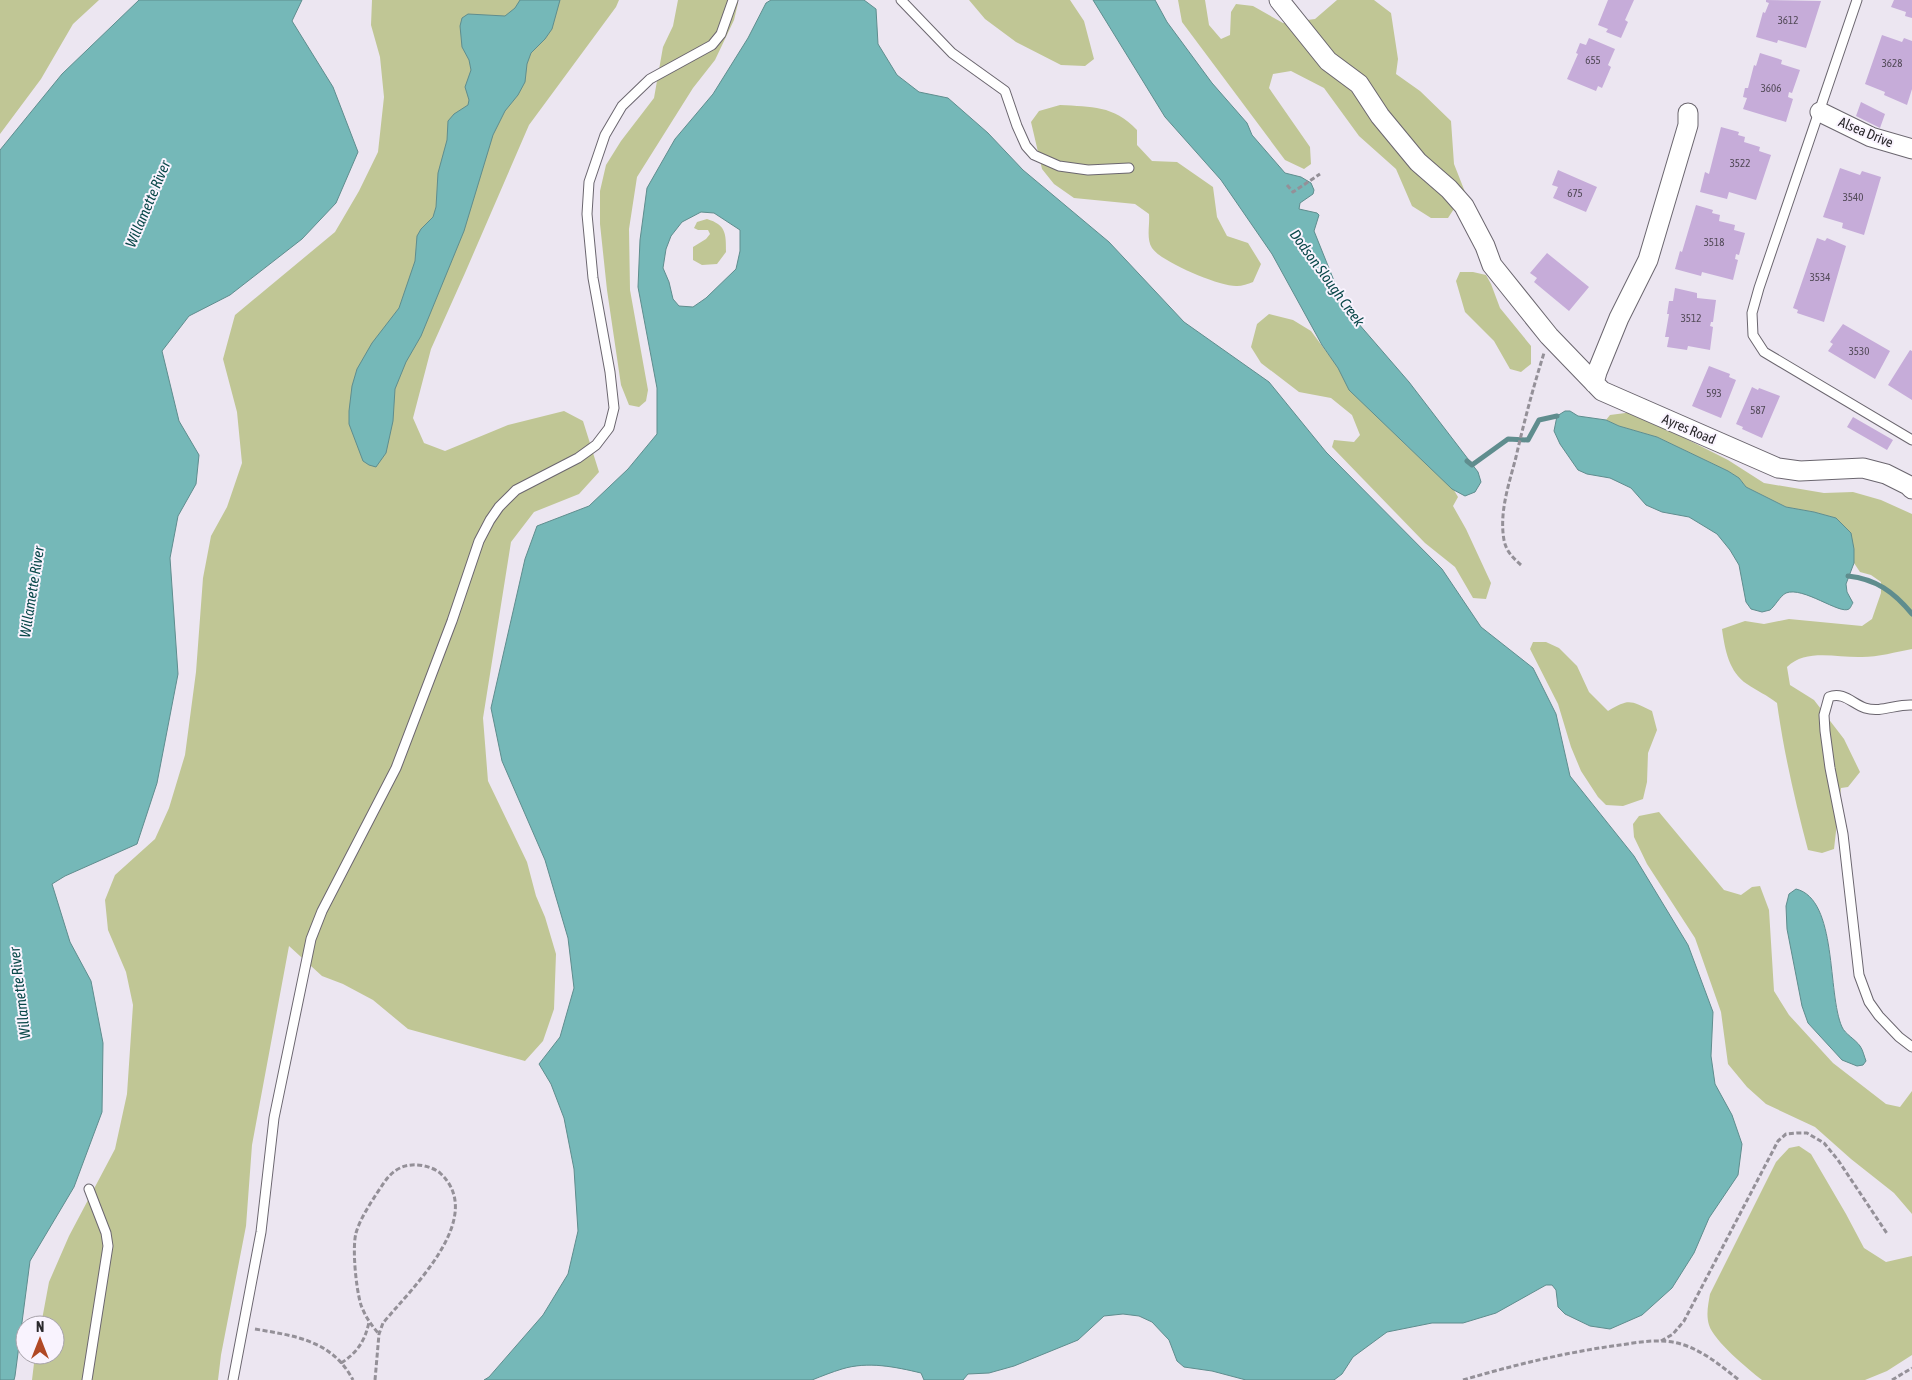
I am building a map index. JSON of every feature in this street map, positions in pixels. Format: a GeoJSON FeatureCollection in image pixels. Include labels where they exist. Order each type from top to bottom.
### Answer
{"type":"FeatureCollection","features":[{"type":"Feature","properties":{"kind":"street","name":"Ayres Road"},"geometry":{"type":"LineString","coordinates":[[1279,0],[1328,62],[1359,84],[1385,122],[1418,162],[1449,189],[1464,206],[1485,246],[1492,266],[1549,336],[1602,391],[1778,468],[1800,470],[1863,468],[1886,474],[1912,489]]}},
{"type":"Feature","properties":{"kind":"street","name":"Alsea Drive"},"geometry":{"type":"LineString","coordinates":[[1820,112],[1871,137],[1912,149]]}},
{"type":"Feature","properties":{"kind":"street"},"geometry":{"type":"LineString","coordinates":[[1594,383],[1619,318],[1650,254],[1688,125],[1688,113]]}},
{"type":"Feature","properties":{"kind":"lane"},"geometry":{"type":"LineString","coordinates":[[233,1380],[261,1232],[274,1118],[311,940],[322,911],[396,768],[452,621],[479,541],[490,520],[499,507],[516,490],[578,458],[596,445],[609,428],[614,408],[610,372],[593,278],[587,214],[589,182],[605,135],[622,106],[650,79],[712,46],[721,34],[733,0]]}},
{"type":"Feature","properties":{"kind":"lane"},"geometry":{"type":"LineString","coordinates":[[901,0],[952,53],[1005,91],[1026,146],[1034,155],[1059,166],[1088,170],[1129,168]]}},
{"type":"Feature","properties":{"kind":"lane"},"geometry":{"type":"LineString","coordinates":[[1857,0],[1752,313],[1752,335],[1764,352],[1912,440]]}},
{"type":"Feature","properties":{"kind":"lane"},"geometry":{"type":"LineString","coordinates":[[1912,705],[1882,709],[1866,708],[1842,696],[1834,695],[1829,697],[1824,715],[1830,768],[1843,834],[1859,975],[1870,1002],[1879,1016],[1912,1047]]}},
{"type":"Feature","properties":{"kind":"lane"},"geometry":{"type":"LineString","coordinates":[[87,1380],[108,1246],[106,1233],[89,1189]]}},
{"type":"Feature","properties":{"kind":"path"},"geometry":{"type":"LineString","coordinates":[[1288,185],[1293,192],[1320,174]]}},
{"type":"Feature","properties":{"kind":"path"},"geometry":{"type":"LineString","coordinates":[[1521,565],[1511,556],[1504,542],[1502,522],[1508,488],[1533,388],[1549,336]]}},
{"type":"Feature","properties":{"kind":"path"},"geometry":{"type":"LineString","coordinates":[[1661,1341],[1673,1334],[1684,1321],[1778,1141],[1786,1134],[1807,1133],[1824,1143],[1838,1160],[1888,1236]]}},
{"type":"Feature","properties":{"kind":"path"},"geometry":{"type":"LineString","coordinates":[[375,1380],[378,1334],[383,1323],[440,1254],[453,1227],[454,1199],[448,1181],[436,1170],[418,1164],[400,1168],[388,1177],[372,1200],[357,1230],[354,1243],[361,1304],[369,1322],[378,1334]]}},
{"type":"Feature","properties":{"kind":"path"},"geometry":{"type":"LineString","coordinates":[[341,1363],[357,1350],[364,1340],[369,1322]]}},
{"type":"Feature","properties":{"kind":"path"},"geometry":{"type":"LineString","coordinates":[[242,1326],[300,1337],[318,1344],[347,1368],[353,1380]]}},
{"type":"Feature","properties":{"kind":"path"},"geometry":{"type":"LineString","coordinates":[[1463,1380],[1523,1363],[1574,1352],[1661,1341],[1680,1344],[1709,1356],[1739,1380]]}},
{"type":"Feature","properties":{"kind":"path"},"geometry":{"type":"LineString","coordinates":[[1892,1380],[1912,1368]]}},
{"type":"Feature","properties":{"kind":"shaded area"},"geometry":{"type":"Polygon","coordinates":[[[0,0],[99,0],[73,24],[41,79],[0,134],[0,0]]]}},
{"type":"Feature","properties":{"kind":"shaded area"},"geometry":{"type":"Polygon","coordinates":[[[372,0],[619,0],[616,7],[529,125],[431,349],[413,418],[424,443],[445,451],[508,425],[564,411],[583,421],[599,472],[579,494],[534,512],[511,542],[483,718],[488,781],[527,862],[536,896],[545,917],[556,954],[554,1009],[543,1041],[525,1061],[408,1029],[373,1000],[343,984],[322,976],[289,946],[252,1145],[246,1226],[221,1355],[218,1380],[32,1380],[34,1365],[65,1365],[65,1315],[43,1315],[49,1282],[69,1236],[115,1149],[127,1094],[133,1005],[126,972],[108,930],[105,900],[115,875],[155,839],[169,808],[185,755],[196,672],[203,578],[211,536],[227,507],[242,463],[237,412],[223,359],[235,315],[335,232],[359,191],[378,152],[384,97],[380,57],[371,25],[372,0]]]}},
{"type":"Feature","properties":{"kind":"shaded area"},"geometry":{"type":"Polygon","coordinates":[[[678,0],[738,0],[738,3],[734,20],[715,60],[693,88],[637,177],[629,229],[630,290],[648,390],[646,401],[639,407],[629,405],[621,385],[607,290],[600,224],[600,191],[606,165],[621,141],[654,98],[663,47],[673,26],[678,0]]]}},
{"type":"Feature","properties":{"kind":"shaded area"},"geometry":{"type":"Polygon","coordinates":[[[969,0],[1070,0],[1084,21],[1094,59],[1085,66],[1061,65],[1016,42],[985,19],[969,0]]]}},
{"type":"Feature","properties":{"kind":"shaded area"},"geometry":{"type":"Polygon","coordinates":[[[1178,0],[1205,0],[1209,25],[1221,39],[1230,35],[1231,12],[1236,4],[1253,6],[1283,23],[1315,19],[1337,0],[1374,0],[1391,13],[1398,59],[1396,74],[1420,91],[1451,121],[1454,164],[1465,192],[1448,218],[1431,218],[1412,206],[1396,169],[1359,136],[1324,88],[1291,71],[1273,74],[1269,88],[1310,147],[1311,164],[1304,169],[1285,160],[1182,22],[1178,0]]]}},
{"type":"Feature","properties":{"kind":"shaded area"},"geometry":{"type":"Polygon","coordinates":[[[1060,105],[1092,107],[1119,116],[1137,130],[1137,145],[1152,161],[1177,162],[1213,187],[1217,217],[1227,236],[1248,243],[1261,264],[1253,282],[1241,286],[1229,285],[1192,273],[1167,260],[1152,248],[1149,236],[1149,214],[1135,204],[1074,198],[1054,184],[1042,169],[1031,122],[1039,111],[1060,105]]]}},
{"type":"Feature","properties":{"kind":"shaded area"},"geometry":{"type":"Polygon","coordinates":[[[707,219],[718,224],[724,231],[726,252],[717,264],[702,265],[693,260],[693,247],[706,239],[710,234],[708,230],[694,228],[697,222],[707,219]]]}},
{"type":"Feature","properties":{"kind":"shaded area"},"geometry":{"type":"Polygon","coordinates":[[[1460,272],[1486,275],[1500,308],[1531,346],[1531,364],[1521,372],[1510,369],[1494,341],[1465,312],[1456,281],[1460,272]]]}},
{"type":"Feature","properties":{"kind":"shaded area"},"geometry":{"type":"Polygon","coordinates":[[[1269,314],[1293,320],[1311,331],[1363,401],[1407,446],[1445,475],[1458,497],[1453,506],[1491,583],[1486,599],[1473,598],[1455,567],[1425,543],[1332,447],[1334,440],[1354,442],[1360,435],[1352,415],[1331,398],[1299,392],[1261,363],[1251,347],[1257,324],[1269,314]]]}},
{"type":"Feature","properties":{"kind":"shaded area"},"geometry":{"type":"Polygon","coordinates":[[[1633,412],[1728,460],[1764,483],[1824,493],[1853,492],[1881,500],[1912,514],[1912,649],[1868,657],[1813,656],[1795,661],[1787,667],[1790,685],[1814,700],[1844,739],[1860,772],[1848,787],[1841,788],[1834,849],[1822,853],[1808,850],[1790,777],[1777,703],[1747,684],[1736,673],[1726,652],[1722,629],[1745,621],[1764,624],[1789,619],[1862,626],[1872,619],[1881,593],[1881,582],[1871,575],[1860,572],[1854,563],[1854,549],[1836,518],[1786,507],[1746,487],[1739,478],[1728,471],[1657,437],[1619,426],[1606,420],[1610,415],[1633,412]]]}},
{"type":"Feature","properties":{"kind":"shaded area"},"geometry":{"type":"Polygon","coordinates":[[[1533,642],[1546,642],[1559,648],[1577,666],[1589,692],[1608,711],[1621,704],[1630,702],[1652,711],[1657,730],[1648,753],[1647,782],[1643,799],[1623,806],[1606,805],[1598,797],[1581,771],[1571,747],[1558,704],[1530,649],[1533,642]]]}},
{"type":"Feature","properties":{"kind":"shaded area"},"geometry":{"type":"Polygon","coordinates":[[[1659,812],[1724,890],[1741,895],[1752,887],[1760,886],[1769,910],[1774,991],[1789,1015],[1833,1063],[1886,1104],[1900,1107],[1912,1091],[1912,1214],[1894,1193],[1815,1127],[1766,1104],[1747,1087],[1728,1064],[1721,1012],[1695,938],[1647,864],[1634,837],[1633,824],[1639,816],[1659,812]]]}},
{"type":"Feature","properties":{"kind":"shaded area"},"geometry":{"type":"Polygon","coordinates":[[[1799,1146],[1811,1154],[1864,1248],[1886,1262],[1912,1256],[1912,1355],[1887,1371],[1865,1380],[1762,1380],[1724,1347],[1709,1325],[1707,1314],[1710,1294],[1776,1162],[1789,1148],[1799,1146]]]}},
{"type":"Feature","properties":{"kind":"water","name":"Willamette River"},"geometry":{"type":"Polygon","coordinates":[[[139,0],[302,0],[292,21],[333,87],[358,152],[336,203],[302,239],[230,295],[189,316],[162,351],[179,421],[199,455],[196,484],[178,516],[170,558],[178,674],[157,783],[137,844],[65,876],[52,884],[70,942],[91,981],[103,1043],[102,1112],[74,1187],[30,1261],[23,1315],[15,1315],[16,1365],[14,1380],[0,1380],[0,150],[62,74],[139,0]]]}},
{"type":"Feature","properties":{"kind":"water"},"geometry":{"type":"Polygon","coordinates":[[[520,0],[560,0],[552,29],[531,53],[527,64],[525,82],[518,95],[505,111],[493,135],[464,231],[421,336],[406,362],[395,389],[393,421],[386,453],[376,467],[369,465],[363,461],[349,424],[352,386],[357,369],[372,343],[399,308],[415,261],[417,236],[433,217],[436,207],[438,173],[447,140],[448,121],[454,114],[468,105],[469,100],[465,87],[471,70],[469,60],[462,47],[460,26],[462,18],[468,14],[505,16],[515,8],[520,0]]]}},
{"type":"Feature","properties":{"kind":"water"},"geometry":{"type":"Polygon","coordinates":[[[771,0],[864,0],[876,9],[878,44],[897,75],[919,92],[948,98],[988,133],[1023,170],[1109,242],[1184,322],[1269,382],[1326,452],[1442,569],[1481,627],[1533,668],[1556,714],[1570,776],[1634,856],[1688,945],[1713,1012],[1711,1056],[1715,1084],[1732,1115],[1742,1144],[1738,1175],[1709,1218],[1694,1253],[1672,1288],[1642,1315],[1610,1329],[1590,1326],[1565,1314],[1558,1307],[1556,1290],[1552,1285],[1546,1285],[1496,1313],[1463,1323],[1432,1323],[1387,1332],[1353,1357],[1342,1374],[1334,1380],[1246,1380],[1212,1371],[1184,1367],[1177,1361],[1169,1340],[1152,1322],[1139,1316],[1123,1314],[1104,1316],[1078,1340],[1014,1366],[989,1373],[968,1374],[963,1380],[924,1380],[921,1373],[892,1367],[862,1365],[842,1369],[812,1380],[484,1380],[489,1377],[543,1315],[568,1274],[578,1231],[574,1169],[564,1118],[551,1084],[539,1064],[560,1037],[574,988],[568,938],[545,860],[502,761],[491,708],[525,559],[537,526],[589,506],[628,469],[657,434],[657,388],[638,287],[640,240],[647,188],[675,139],[713,94],[748,38],[766,3],[771,0]],[[701,212],[682,222],[671,236],[666,249],[663,268],[673,299],[679,306],[693,307],[706,298],[736,269],[740,251],[740,230],[714,213],[701,212]]]}},
{"type":"Feature","properties":{"kind":"water"},"geometry":{"type":"Polygon","coordinates":[[[1093,0],[1155,0],[1167,22],[1212,83],[1247,123],[1252,135],[1285,173],[1301,177],[1311,183],[1314,190],[1313,194],[1300,203],[1299,209],[1319,215],[1314,231],[1345,308],[1409,382],[1478,472],[1481,482],[1475,492],[1465,496],[1452,489],[1349,390],[1272,254],[1221,180],[1165,117],[1093,0]]]}},
{"type":"Feature","properties":{"kind":"water"},"geometry":{"type":"Polygon","coordinates":[[[1565,411],[1570,411],[1578,416],[1606,420],[1619,426],[1657,437],[1728,471],[1739,478],[1746,487],[1786,507],[1836,518],[1851,533],[1854,549],[1854,563],[1846,584],[1847,592],[1853,603],[1850,608],[1844,610],[1802,593],[1793,592],[1784,594],[1770,610],[1762,612],[1751,609],[1746,602],[1739,565],[1717,534],[1689,517],[1662,512],[1646,505],[1631,488],[1610,478],[1587,474],[1578,470],[1560,444],[1554,431],[1557,416],[1565,411]]]}},
{"type":"Feature","properties":{"kind":"water"},"geometry":{"type":"Polygon","coordinates":[[[1796,889],[1809,896],[1819,910],[1829,949],[1837,1012],[1843,1030],[1862,1049],[1866,1061],[1863,1065],[1857,1066],[1842,1060],[1808,1023],[1802,1006],[1787,929],[1786,906],[1789,894],[1796,889]]]}},
{"type":"Feature","properties":{"kind":"building"},"geometry":{"type":"Polygon","coordinates":[[[1608,0],[1634,0],[1625,20],[1628,22],[1621,38],[1606,32],[1608,29],[1598,25],[1608,0]]]}},
{"type":"Feature","properties":{"kind":"building"},"geometry":{"type":"Polygon","coordinates":[[[1766,0],[1821,1],[1806,48],[1778,40],[1777,43],[1756,37],[1763,12],[1765,13],[1769,3],[1766,0]]]}},
{"type":"Feature","properties":{"kind":"building"},"geometry":{"type":"Polygon","coordinates":[[[1894,0],[1912,0],[1912,18],[1905,16],[1906,12],[1891,7],[1894,0]]]}},
{"type":"Feature","properties":{"kind":"building"},"geometry":{"type":"Polygon","coordinates":[[[1882,35],[1902,42],[1904,38],[1912,41],[1912,89],[1907,105],[1884,95],[1885,92],[1865,84],[1882,35]]]}},
{"type":"Feature","properties":{"kind":"building"},"geometry":{"type":"Polygon","coordinates":[[[1589,38],[1615,49],[1608,65],[1611,67],[1602,88],[1598,86],[1596,91],[1567,79],[1578,54],[1576,53],[1580,43],[1586,45],[1589,38]]]}},
{"type":"Feature","properties":{"kind":"building"},"geometry":{"type":"Polygon","coordinates":[[[1760,53],[1782,60],[1781,64],[1800,70],[1792,93],[1789,92],[1788,97],[1793,99],[1786,122],[1743,109],[1747,98],[1743,97],[1745,88],[1748,88],[1754,65],[1756,66],[1760,53]]]}},
{"type":"Feature","properties":{"kind":"building"},"geometry":{"type":"Polygon","coordinates":[[[1861,102],[1885,114],[1880,128],[1856,116],[1861,102]]]}},
{"type":"Feature","properties":{"kind":"building"},"geometry":{"type":"Polygon","coordinates":[[[1721,127],[1739,132],[1738,135],[1745,137],[1744,142],[1760,147],[1759,151],[1771,155],[1756,200],[1729,192],[1727,199],[1700,192],[1705,172],[1709,174],[1721,127]]]}},
{"type":"Feature","properties":{"kind":"building"},"geometry":{"type":"Polygon","coordinates":[[[1840,168],[1860,175],[1862,171],[1881,177],[1864,235],[1842,228],[1843,223],[1823,217],[1840,168]]]}},
{"type":"Feature","properties":{"kind":"building"},"geometry":{"type":"Polygon","coordinates":[[[1558,170],[1597,187],[1586,212],[1553,198],[1558,187],[1552,185],[1558,170]]]}},
{"type":"Feature","properties":{"kind":"building"},"geometry":{"type":"Polygon","coordinates":[[[1696,205],[1713,210],[1712,213],[1720,215],[1719,221],[1735,225],[1734,230],[1745,233],[1739,255],[1736,254],[1735,259],[1738,260],[1733,280],[1702,272],[1701,276],[1675,269],[1696,205]]]}},
{"type":"Feature","properties":{"kind":"building"},"geometry":{"type":"Polygon","coordinates":[[[1817,238],[1825,241],[1827,238],[1846,246],[1824,322],[1797,313],[1798,310],[1793,308],[1817,238]]]}},
{"type":"Feature","properties":{"kind":"building"},"geometry":{"type":"Polygon","coordinates":[[[1547,253],[1589,287],[1569,311],[1534,282],[1537,278],[1530,273],[1547,253]]]}},
{"type":"Feature","properties":{"kind":"building"},"geometry":{"type":"Polygon","coordinates":[[[1675,288],[1697,293],[1697,298],[1716,300],[1713,322],[1711,322],[1710,326],[1713,327],[1710,350],[1688,346],[1687,350],[1667,347],[1669,337],[1665,337],[1669,314],[1667,314],[1669,301],[1673,301],[1675,288]]]}},
{"type":"Feature","properties":{"kind":"building"},"geometry":{"type":"Polygon","coordinates":[[[1843,324],[1890,351],[1875,379],[1828,351],[1833,344],[1830,342],[1843,324]]]}},
{"type":"Feature","properties":{"kind":"building"},"geometry":{"type":"Polygon","coordinates":[[[1910,350],[1912,351],[1912,400],[1888,385],[1910,350]]]}},
{"type":"Feature","properties":{"kind":"building"},"geometry":{"type":"Polygon","coordinates":[[[1709,366],[1730,374],[1729,377],[1736,380],[1721,418],[1692,406],[1709,366]]]}},
{"type":"Feature","properties":{"kind":"building"},"geometry":{"type":"Polygon","coordinates":[[[1752,387],[1780,396],[1762,438],[1742,429],[1743,427],[1736,424],[1752,387]]]}},
{"type":"Feature","properties":{"kind":"building"},"geometry":{"type":"Polygon","coordinates":[[[1853,417],[1893,440],[1887,450],[1847,427],[1853,417]]]}},
{"type":"Feature","properties":{"kind":"waterway","name":"Dodson Slough Creek"},"geometry":{"type":"LineString","coordinates":[[1467,461],[1472,465],[1508,439],[1528,440],[1539,420],[1557,416]]}},
{"type":"Feature","properties":{"kind":"waterway","name":"Dodson Slough Creek"},"geometry":{"type":"LineString","coordinates":[[1848,576],[1867,580],[1884,588],[1912,614]]}}]}
